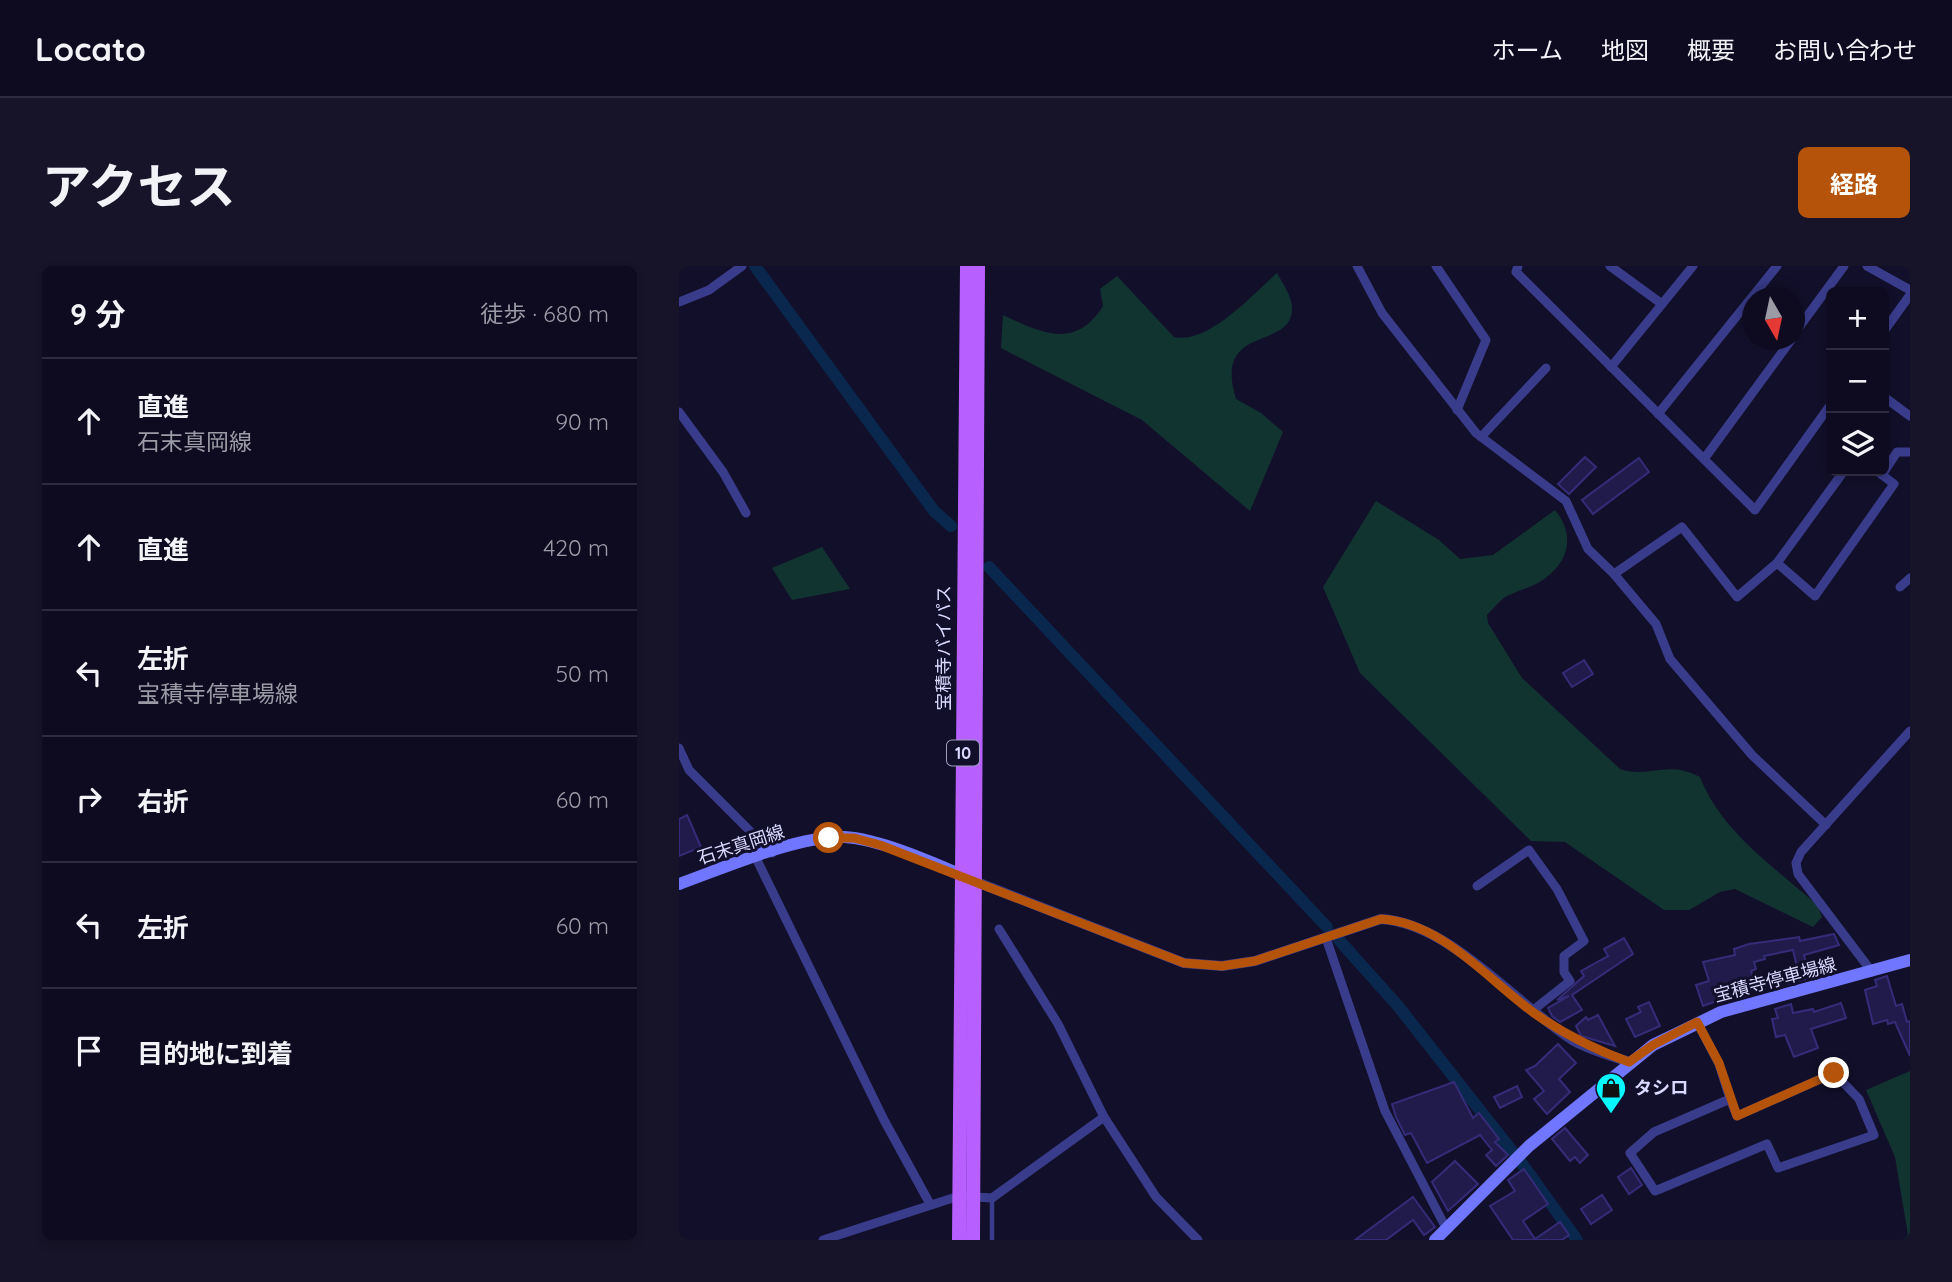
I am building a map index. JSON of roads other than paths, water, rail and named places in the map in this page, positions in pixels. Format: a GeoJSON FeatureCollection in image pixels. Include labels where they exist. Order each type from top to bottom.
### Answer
{"type":"FeatureCollection","features":[{"type":"Feature","properties":{"kind":"main road","name":"宝積寺バイパス"},"geometry":{"type":"LineString","coordinates":[[959,1240],[966,1196],[967,266]]}},
{"type":"Feature","properties":{"kind":"main road","name":"宝積寺バイパス"},"geometry":{"type":"LineString","coordinates":[[968,878],[978,266]]}},
{"type":"Feature","properties":{"kind":"main road","name":"石末真岡線"},"geometry":{"type":"LineString","coordinates":[[679,884],[816,839],[854,838],[968,878]]}},
{"type":"Feature","properties":{"kind":"main road","name":"宝積寺停車場線"},"geometry":{"type":"LineString","coordinates":[[1435,1240],[1529,1146],[1653,1045],[1721,1012],[1910,960]]}},
{"type":"Feature","properties":{"kind":"main road","name":"宝積寺バイパス"},"geometry":{"type":"LineString","coordinates":[[966,1196],[973,1240]]}},
{"type":"Feature","properties":{"kind":"street"},"geometry":{"type":"LineString","coordinates":[[679,302],[709,290],[742,266]]}},
{"type":"Feature","properties":{"kind":"street"},"geometry":{"type":"LineString","coordinates":[[1357,266],[1381,313],[1457,410],[1481,437],[1566,501],[1588,548],[1656,624],[1670,659],[1752,755],[1826,825]]}},
{"type":"Feature","properties":{"kind":"street"},"geometry":{"type":"LineString","coordinates":[[1436,266],[1486,340],[1457,410]]}},
{"type":"Feature","properties":{"kind":"street"},"geometry":{"type":"LineString","coordinates":[[1518,266],[1516,272],[1755,510],[1826,411]]}},
{"type":"Feature","properties":{"kind":"street"},"geometry":{"type":"LineString","coordinates":[[1610,266],[1662,304]]}},
{"type":"Feature","properties":{"kind":"street"},"geometry":{"type":"LineString","coordinates":[[1611,367],[1693,266]]}},
{"type":"Feature","properties":{"kind":"street"},"geometry":{"type":"LineString","coordinates":[[1658,414],[1777,266]]}},
{"type":"Feature","properties":{"kind":"street"},"geometry":{"type":"LineString","coordinates":[[1805,319],[1844,266]]}},
{"type":"Feature","properties":{"kind":"street"},"geometry":{"type":"LineString","coordinates":[[1872,267],[1910,292],[1889,324]]}},
{"type":"Feature","properties":{"kind":"street"},"geometry":{"type":"LineString","coordinates":[[1704,459],[1784,350]]}},
{"type":"Feature","properties":{"kind":"street"},"geometry":{"type":"LineString","coordinates":[[1481,437],[1546,368]]}},
{"type":"Feature","properties":{"kind":"street"},"geometry":{"type":"LineString","coordinates":[[1889,400],[1910,415]]}},
{"type":"Feature","properties":{"kind":"street"},"geometry":{"type":"LineString","coordinates":[[679,412],[723,471],[746,513]]}},
{"type":"Feature","properties":{"kind":"street"},"geometry":{"type":"LineString","coordinates":[[1889,462],[1897,452],[1910,452]]}},
{"type":"Feature","properties":{"kind":"street"},"geometry":{"type":"LineString","coordinates":[[1614,574],[1682,527],[1737,597],[1777,563],[1840,476]]}},
{"type":"Feature","properties":{"kind":"street"},"geometry":{"type":"LineString","coordinates":[[1777,563],[1815,596],[1894,484],[1884,476]]}},
{"type":"Feature","properties":{"kind":"street"},"geometry":{"type":"LineString","coordinates":[[1900,587],[1910,578]]}},
{"type":"Feature","properties":{"kind":"street"},"geometry":{"type":"LineString","coordinates":[[1872,972],[1798,874],[1796,863],[1801,852],[1910,731]]}},
{"type":"Feature","properties":{"kind":"street"},"geometry":{"type":"LineString","coordinates":[[679,748],[689,770],[772,853]]}},
{"type":"Feature","properties":{"kind":"street"},"geometry":{"type":"LineString","coordinates":[[1477,886],[1529,850],[1557,889],[1584,941],[1564,956],[1564,972],[1570,981],[1532,1012]]}},
{"type":"Feature","properties":{"kind":"street"},"geometry":{"type":"LineString","coordinates":[[756,858],[884,1120],[930,1204]]}},
{"type":"Feature","properties":{"kind":"street"},"geometry":{"type":"LineString","coordinates":[[968,878],[1184,963],[1222,966],[1255,961],[1381,919],[1403,920],[1473,961],[1532,1012],[1576,1042],[1629,1062]]}},
{"type":"Feature","properties":{"kind":"street"},"geometry":{"type":"LineString","coordinates":[[999,929],[1058,1024],[1104,1117],[1156,1197],[1198,1240]]}},
{"type":"Feature","properties":{"kind":"street"},"geometry":{"type":"LineString","coordinates":[[1326,938],[1385,1111],[1446,1228]]}},
{"type":"Feature","properties":{"kind":"street"},"geometry":{"type":"LineString","coordinates":[[1697,1022],[1719,1063],[1737,1116],[1834,1073],[1859,1099],[1874,1135],[1779,1168],[1767,1143],[1655,1191],[1630,1153],[1654,1132],[1730,1099]]}},
{"type":"Feature","properties":{"kind":"street"},"geometry":{"type":"LineString","coordinates":[[823,1240],[930,1204],[966,1196],[992,1198],[1104,1117]]}},
{"type":"Feature","properties":{"kind":"lane"},"geometry":{"type":"LineString","coordinates":[[992,1198],[992,1240]]}},
{"type":"Feature","properties":{"kind":"waterway"},"geometry":{"type":"LineString","coordinates":[[755,266],[934,511],[951,526]]}},
{"type":"Feature","properties":{"kind":"waterway"},"geometry":{"type":"LineString","coordinates":[[989,567],[1327,927]]}},
{"type":"Feature","properties":{"kind":"waterway"},"geometry":{"type":"LineString","coordinates":[[1339,940],[1398,1006],[1512,1151]]}},
{"type":"Feature","properties":{"kind":"waterway"},"geometry":{"type":"LineString","coordinates":[[1520,1161],[1577,1240]]}},
{"type":"Feature","properties":{"kind":"place","name":"タシロ"},"geometry":{"type":"Point","coordinates":[1611,1115]}}]}
